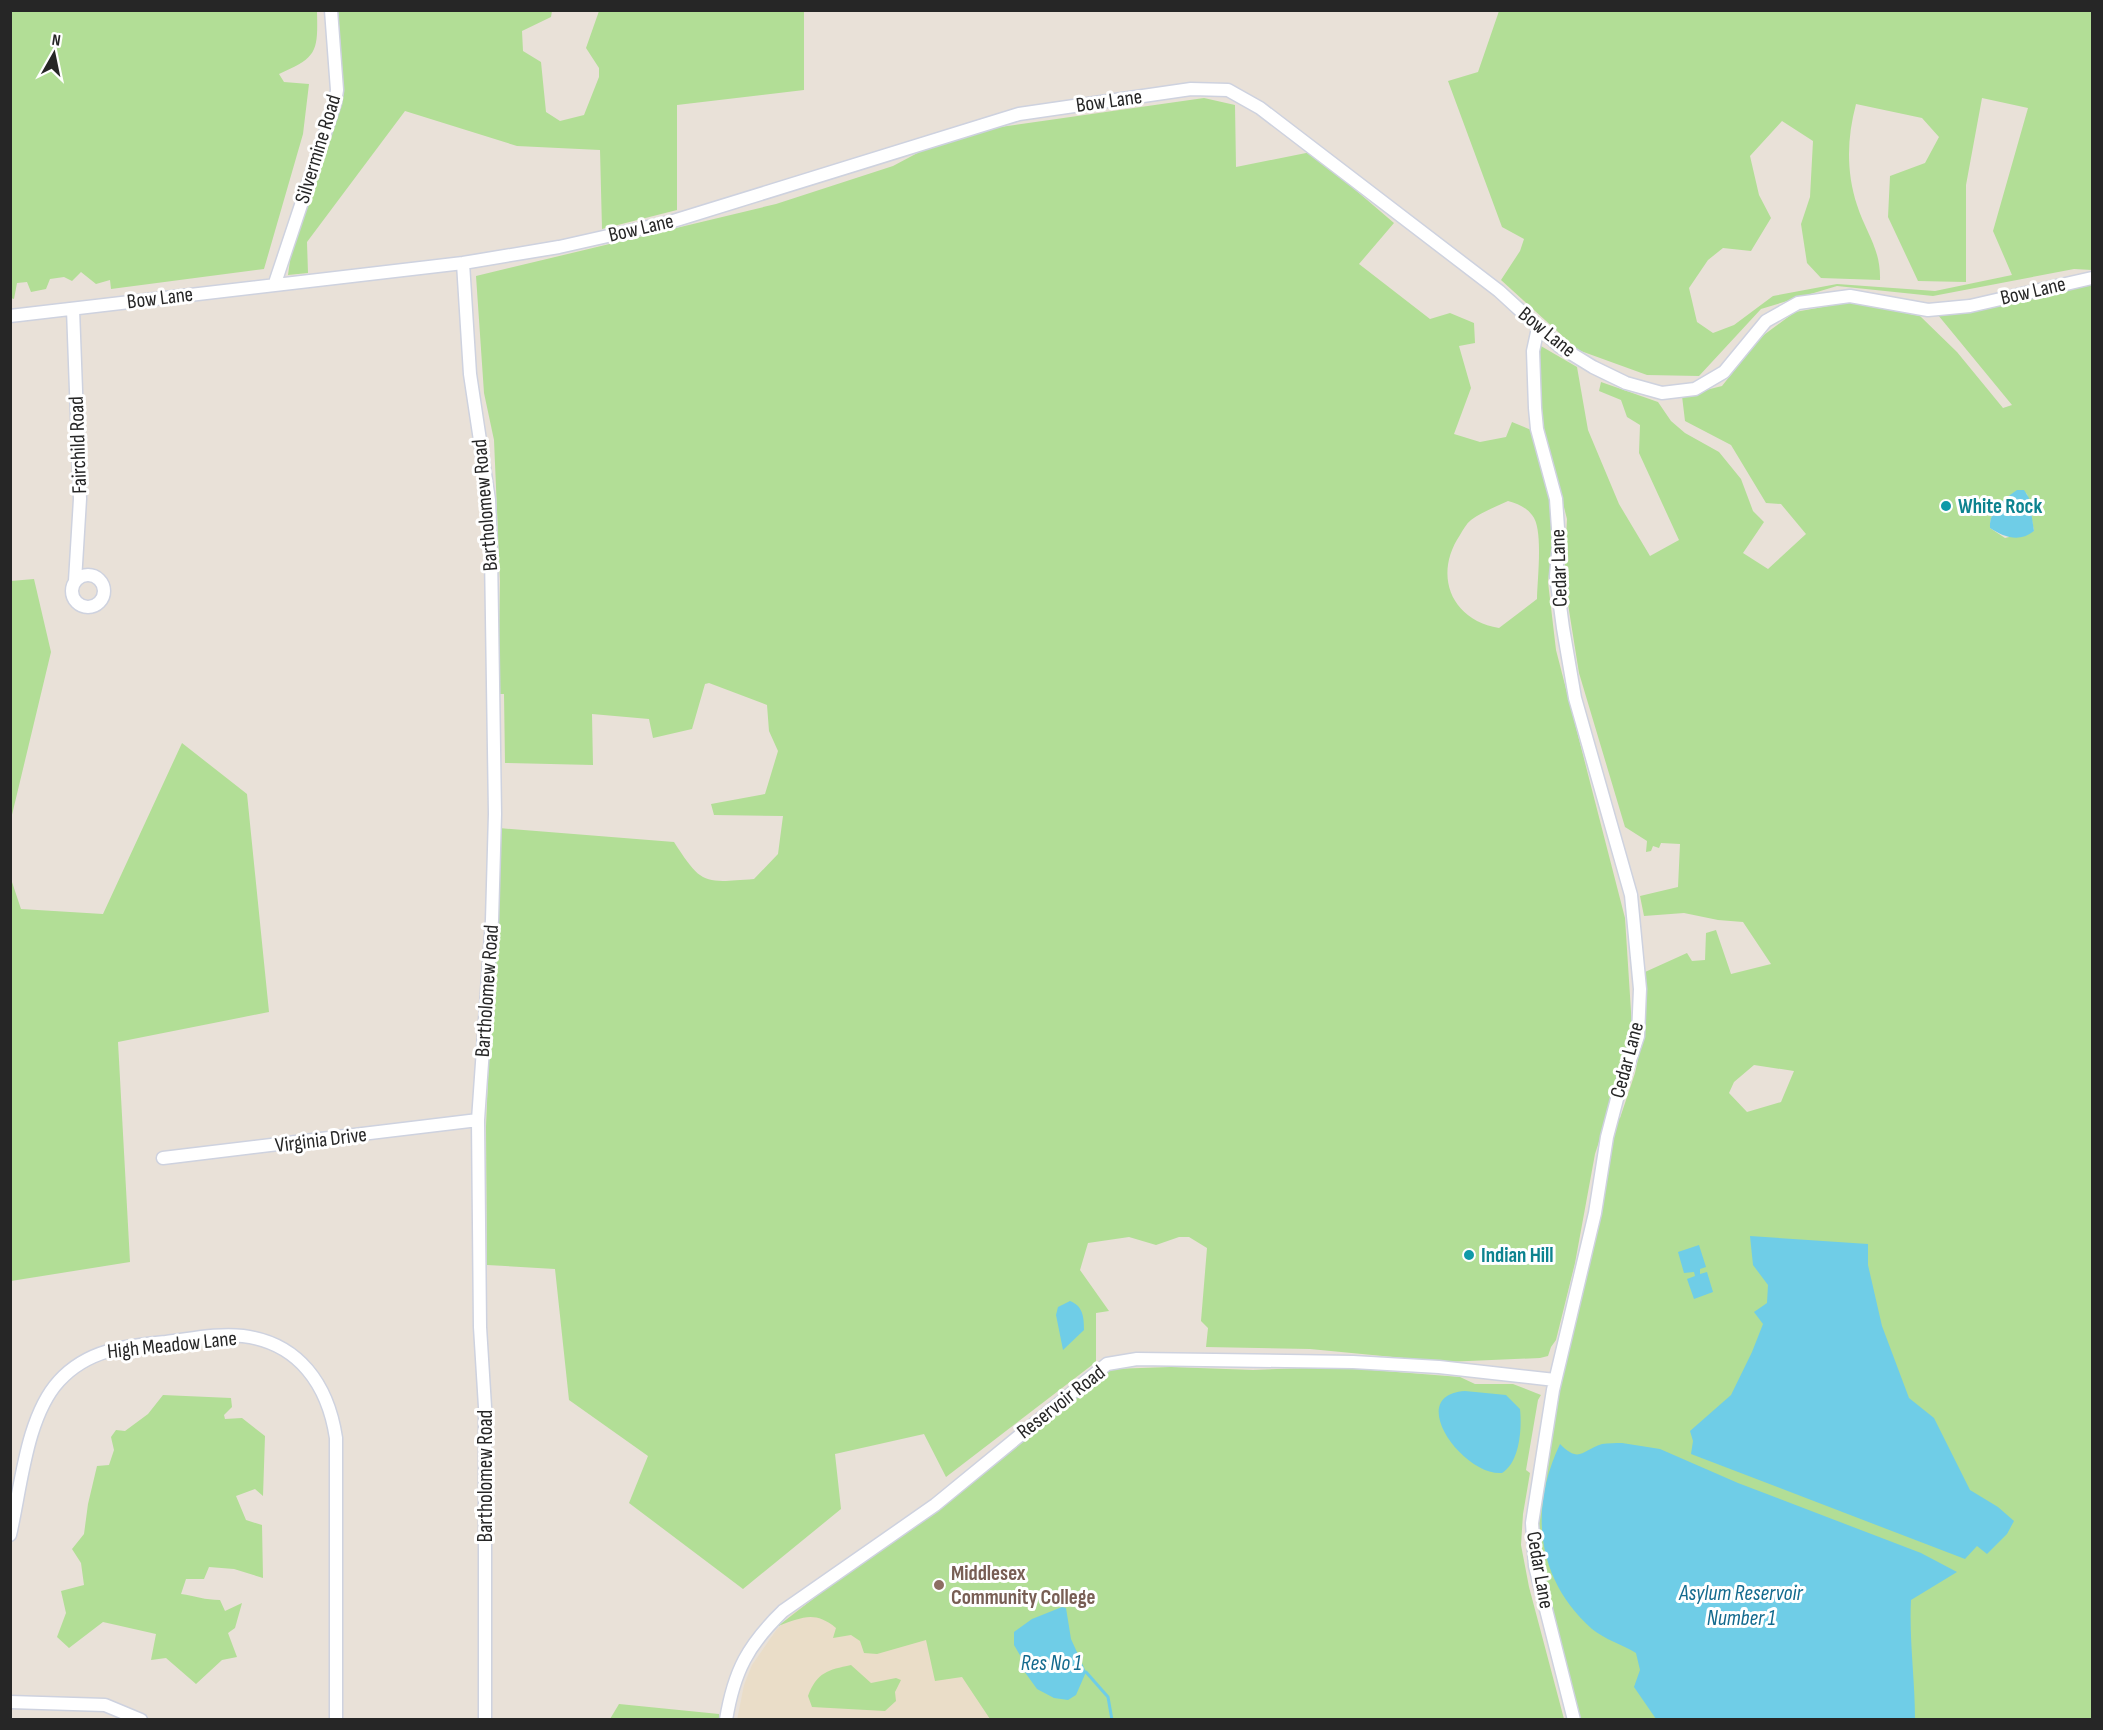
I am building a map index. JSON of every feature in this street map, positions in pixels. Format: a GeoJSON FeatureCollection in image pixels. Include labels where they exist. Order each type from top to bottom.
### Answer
{"type":"FeatureCollection","features":[{"type":"Feature","properties":{"kind":"street","name":"Silvermine Road"},"geometry":{"type":"LineString","coordinates":[[275,284],[335,103],[337,90],[331,10]]}},
{"type":"Feature","properties":{"kind":"street","name":"Bow Lane"},"geometry":{"type":"LineString","coordinates":[[10,316],[463,263],[559,248],[670,222],[1019,114],[1191,89],[1228,90],[1260,108],[1481,277],[1559,346],[1593,367],[1626,383],[1662,393],[1695,389],[1724,372],[1766,321],[1798,303],[1850,296],[1928,310],[1970,306],[2092,278]]}},
{"type":"Feature","properties":{"kind":"street","name":"Bartholomew Road"},"geometry":{"type":"LineString","coordinates":[[463,263],[470,374],[489,500],[495,814],[492,920],[478,1120],[480,1327],[485,1407],[485,1719]]}},
{"type":"Feature","properties":{"kind":"street","name":"Fairchild Road"},"geometry":{"type":"LineString","coordinates":[[73,309],[80,499],[75,581]]}},
{"type":"Feature","properties":{"kind":"street","name":"Cedar Lane"},"geometry":{"type":"LineString","coordinates":[[1538,328],[1533,351],[1535,408],[1537,429],[1556,499],[1559,543],[1556,576],[1563,628],[1575,698],[1631,895],[1640,989],[1638,1036],[1614,1108],[1595,1214],[1555,1380],[1535,1494],[1532,1543],[1543,1600],[1574,1719]]}},
{"type":"Feature","properties":{"kind":"street","name":"Virginia Drive"},"geometry":{"type":"LineString","coordinates":[[163,1158],[478,1120]]}},
{"type":"Feature","properties":{"kind":"street","name":"High Meadow Lane"},"geometry":{"type":"LineString","coordinates":[[10,1535],[35,1423],[51,1390],[77,1364],[98,1353],[123,1346],[219,1336],[241,1336],[266,1340],[290,1353],[309,1370],[324,1391],[333,1415],[336,1437],[336,1719]]}},
{"type":"Feature","properties":{"kind":"street","name":"Reservoir Road"},"geometry":{"type":"LineString","coordinates":[[726,1719],[733,1683],[742,1662],[764,1630],[783,1611],[935,1505],[1107,1364],[1137,1359],[1353,1362],[1438,1367],[1555,1380]]}},
{"type":"Feature","properties":{"kind":"street"},"geometry":{"type":"LineString","coordinates":[[10,1702],[105,1705],[141,1719]]}},
{"type":"Feature","properties":{"kind":"shaded area","name":"Middlesex Community College"},"geometry":{"type":"Polygon","coordinates":[[[953,1493],[1108,1720],[737,1720],[744,1685],[752,1665],[777,1629],[793,1613],[953,1493]]]}},
{"type":"Feature","properties":{"kind":"green space"},"geometry":{"type":"Polygon","coordinates":[[[10,11],[317,11],[317,36],[313,52],[301,63],[279,74],[284,82],[309,84],[303,134],[264,269],[111,289],[110,280],[96,284],[81,272],[72,281],[64,277],[50,279],[46,289],[31,292],[27,282],[17,283],[14,299],[11,298],[10,11]]]}},
{"type":"Feature","properties":{"kind":"green space"},"geometry":{"type":"Polygon","coordinates":[[[338,11],[552,11],[551,17],[522,31],[523,51],[541,62],[546,112],[560,121],[584,115],[599,77],[599,68],[586,48],[599,11],[804,11],[804,90],[677,105],[677,210],[602,229],[600,150],[517,146],[405,111],[307,242],[308,273],[288,275],[291,253],[344,93],[338,11]]]}},
{"type":"Feature","properties":{"kind":"green space"},"geometry":{"type":"Polygon","coordinates":[[[1499,11],[2092,11],[2092,270],[2074,269],[1933,296],[1837,286],[1761,309],[1699,376],[1647,375],[1578,350],[1501,280],[1520,251],[1524,239],[1502,227],[1448,81],[1478,72],[1499,11]],[[1982,98],[1966,185],[1966,282],[1918,281],[1888,217],[1890,176],[1925,163],[1939,137],[1922,118],[1856,104],[1849,142],[1849,167],[1857,205],[1876,250],[1880,280],[1821,278],[1807,263],[1801,224],[1810,197],[1813,141],[1782,121],[1750,156],[1759,195],[1771,218],[1751,251],[1723,248],[1708,260],[1689,288],[1697,322],[1713,333],[1734,325],[1773,296],[1837,284],[1935,291],[2012,275],[1993,231],[2028,108],[1982,98]]]}},
{"type":"Feature","properties":{"kind":"green space"},"geometry":{"type":"Polygon","coordinates":[[[1204,98],[1235,105],[1236,167],[1311,152],[1394,223],[1359,264],[1430,319],[1450,313],[1474,323],[1475,343],[1459,346],[1471,388],[1454,434],[1480,442],[1506,437],[1512,422],[1536,432],[1550,488],[1553,546],[1548,582],[1556,650],[1625,918],[1632,1027],[1623,1068],[1595,1154],[1575,1263],[1556,1340],[1548,1356],[1445,1362],[1310,1349],[1206,1347],[1208,1328],[1201,1321],[1207,1248],[1189,1237],[1179,1237],[1156,1245],[1129,1237],[1088,1243],[1080,1270],[1109,1311],[1096,1313],[1096,1362],[946,1477],[924,1434],[835,1454],[841,1509],[743,1589],[629,1503],[648,1456],[569,1400],[555,1269],[487,1265],[486,1126],[499,828],[674,842],[691,866],[705,878],[724,881],[754,879],[778,854],[783,816],[714,815],[711,804],[765,794],[778,751],[769,731],[767,705],[709,683],[705,684],[692,729],[653,738],[649,719],[592,714],[593,765],[505,763],[504,694],[498,694],[500,581],[494,440],[484,393],[476,276],[776,204],[893,166],[925,149],[994,128],[1204,98]],[[1508,501],[1480,514],[1469,522],[1452,550],[1448,565],[1451,594],[1458,606],[1469,616],[1482,623],[1499,628],[1537,599],[1539,543],[1536,522],[1522,506],[1508,501]]]}},
{"type":"Feature","properties":{"kind":"green space"},"geometry":{"type":"Polygon","coordinates":[[[2092,283],[2092,1719],[1580,1719],[1535,1547],[1537,1515],[1552,1440],[1560,1383],[1617,1119],[1620,1118],[1635,1073],[1646,1022],[1645,972],[1687,953],[1692,961],[1705,960],[1706,933],[1716,930],[1731,974],[1771,964],[1743,922],[1684,913],[1644,916],[1640,896],[1678,887],[1680,844],[1661,843],[1659,848],[1653,846],[1651,851],[1646,852],[1647,841],[1625,827],[1579,673],[1564,579],[1567,519],[1543,426],[1534,342],[1577,367],[1588,430],[1619,504],[1650,556],[1679,540],[1639,453],[1640,425],[1627,417],[1621,400],[1599,391],[1601,382],[1658,402],[1671,421],[1685,433],[1719,452],[1741,479],[1753,511],[1764,522],[1743,553],[1768,569],[1806,534],[1781,504],[1766,503],[1731,445],[1685,421],[1682,396],[1722,386],[1761,337],[1795,312],[1850,302],[1920,316],[1957,352],[2003,408],[2012,405],[1938,315],[2092,283]],[[2019,490],[2003,501],[1995,510],[1990,522],[1990,528],[2005,538],[2034,531],[2027,494],[2019,490]],[[1754,1065],[1734,1082],[1729,1093],[1747,1112],[1781,1102],[1794,1071],[1754,1065]]]}},
{"type":"Feature","properties":{"kind":"green space"},"geometry":{"type":"Polygon","coordinates":[[[34,579],[51,652],[11,819],[11,581],[34,579]]]}},
{"type":"Feature","properties":{"kind":"green space"},"geometry":{"type":"Polygon","coordinates":[[[182,743],[247,794],[269,1012],[118,1042],[130,1262],[11,1281],[11,879],[21,909],[103,914],[182,743]]]}},
{"type":"Feature","properties":{"kind":"green space"},"geometry":{"type":"Polygon","coordinates":[[[1171,1367],[1253,1370],[1334,1367],[1460,1377],[1475,1384],[1513,1384],[1541,1395],[1538,1400],[1526,1470],[1530,1473],[1523,1514],[1521,1545],[1529,1587],[1564,1719],[990,1719],[962,1677],[935,1681],[926,1640],[877,1654],[864,1653],[860,1641],[851,1635],[833,1638],[836,1628],[821,1619],[808,1617],[778,1626],[1111,1369],[1171,1367]]]}},
{"type":"Feature","properties":{"kind":"green space"},"geometry":{"type":"Polygon","coordinates":[[[163,1395],[231,1398],[232,1407],[224,1415],[225,1419],[242,1418],[265,1436],[263,1496],[255,1489],[236,1496],[246,1520],[262,1525],[263,1578],[234,1569],[209,1567],[204,1579],[186,1579],[181,1594],[220,1600],[225,1611],[242,1603],[235,1628],[228,1633],[237,1657],[222,1660],[196,1684],[166,1658],[151,1660],[156,1634],[103,1622],[69,1648],[57,1637],[66,1613],[61,1591],[84,1585],[81,1563],[72,1549],[84,1534],[97,1466],[109,1465],[114,1450],[111,1437],[116,1430],[125,1431],[148,1414],[163,1395]]]}},
{"type":"Feature","properties":{"kind":"green space"},"geometry":{"type":"Polygon","coordinates":[[[851,1665],[871,1683],[896,1678],[901,1680],[895,1692],[896,1701],[885,1711],[812,1707],[808,1696],[819,1677],[824,1673],[851,1665]]]}},
{"type":"Feature","properties":{"kind":"green space"},"geometry":{"type":"Polygon","coordinates":[[[619,1704],[719,1714],[719,1720],[610,1719],[619,1704]]]}},
{"type":"Feature","properties":{"kind":"water"},"geometry":{"type":"Polygon","coordinates":[[[2017,490],[2024,490],[2029,498],[2034,531],[2017,538],[2006,536],[1990,528],[1990,522],[1994,511],[2017,490]]]}},
{"type":"Feature","properties":{"kind":"water"},"geometry":{"type":"Polygon","coordinates":[[[1750,1236],[1868,1244],[1868,1265],[1882,1326],[1909,1398],[1934,1418],[1970,1490],[1998,1507],[2014,1521],[2007,1534],[1987,1554],[1977,1546],[1965,1559],[1691,1454],[1693,1441],[1690,1431],[1731,1395],[1763,1324],[1754,1312],[1767,1303],[1768,1285],[1753,1265],[1750,1236]]]}},
{"type":"Feature","properties":{"kind":"water"},"geometry":{"type":"Polygon","coordinates":[[[1699,1245],[1706,1267],[1700,1269],[1700,1274],[1707,1272],[1713,1292],[1694,1299],[1687,1279],[1695,1276],[1694,1272],[1684,1273],[1678,1252],[1699,1245]]]}},
{"type":"Feature","properties":{"kind":"water"},"geometry":{"type":"Polygon","coordinates":[[[1070,1301],[1078,1306],[1082,1313],[1084,1330],[1063,1350],[1056,1315],[1058,1307],[1070,1301]]]}},
{"type":"Feature","properties":{"kind":"water"},"geometry":{"type":"Polygon","coordinates":[[[1465,1391],[1506,1395],[1520,1409],[1521,1425],[1516,1453],[1513,1461],[1502,1473],[1487,1471],[1471,1462],[1446,1435],[1440,1419],[1440,1406],[1447,1396],[1465,1391]]]}},
{"type":"Feature","properties":{"kind":"water","name":"Asylum Reservoir Number 1"},"geometry":{"type":"Polygon","coordinates":[[[1622,1443],[1660,1449],[1738,1483],[1921,1553],[1957,1572],[1911,1600],[1915,1719],[1656,1719],[1634,1687],[1640,1670],[1636,1653],[1597,1633],[1573,1609],[1559,1588],[1549,1566],[1543,1542],[1544,1493],[1560,1444],[1572,1453],[1581,1454],[1602,1444],[1622,1443]]]}},
{"type":"Feature","properties":{"kind":"water","name":"Res No 1"},"geometry":{"type":"Polygon","coordinates":[[[1062,1607],[1066,1608],[1071,1639],[1086,1672],[1076,1695],[1068,1700],[1054,1698],[1037,1689],[1024,1671],[1024,1662],[1014,1645],[1014,1632],[1032,1619],[1062,1607]]]}},
{"type":"Feature","properties":{"kind":"waterway"},"geometry":{"type":"LineString","coordinates":[[1086,1672],[1108,1697],[1112,1720]]}},
{"type":"Feature","properties":{"kind":"place","name":"White Rock"},"geometry":{"type":"Point","coordinates":[1946,506]}},
{"type":"Feature","properties":{"kind":"place","name":"Indian Hill"},"geometry":{"type":"Point","coordinates":[1469,1255]}},
{"type":"Feature","properties":{"kind":"place","name":"Middlesex Community College"},"geometry":{"type":"Point","coordinates":[939,1585]}}]}
